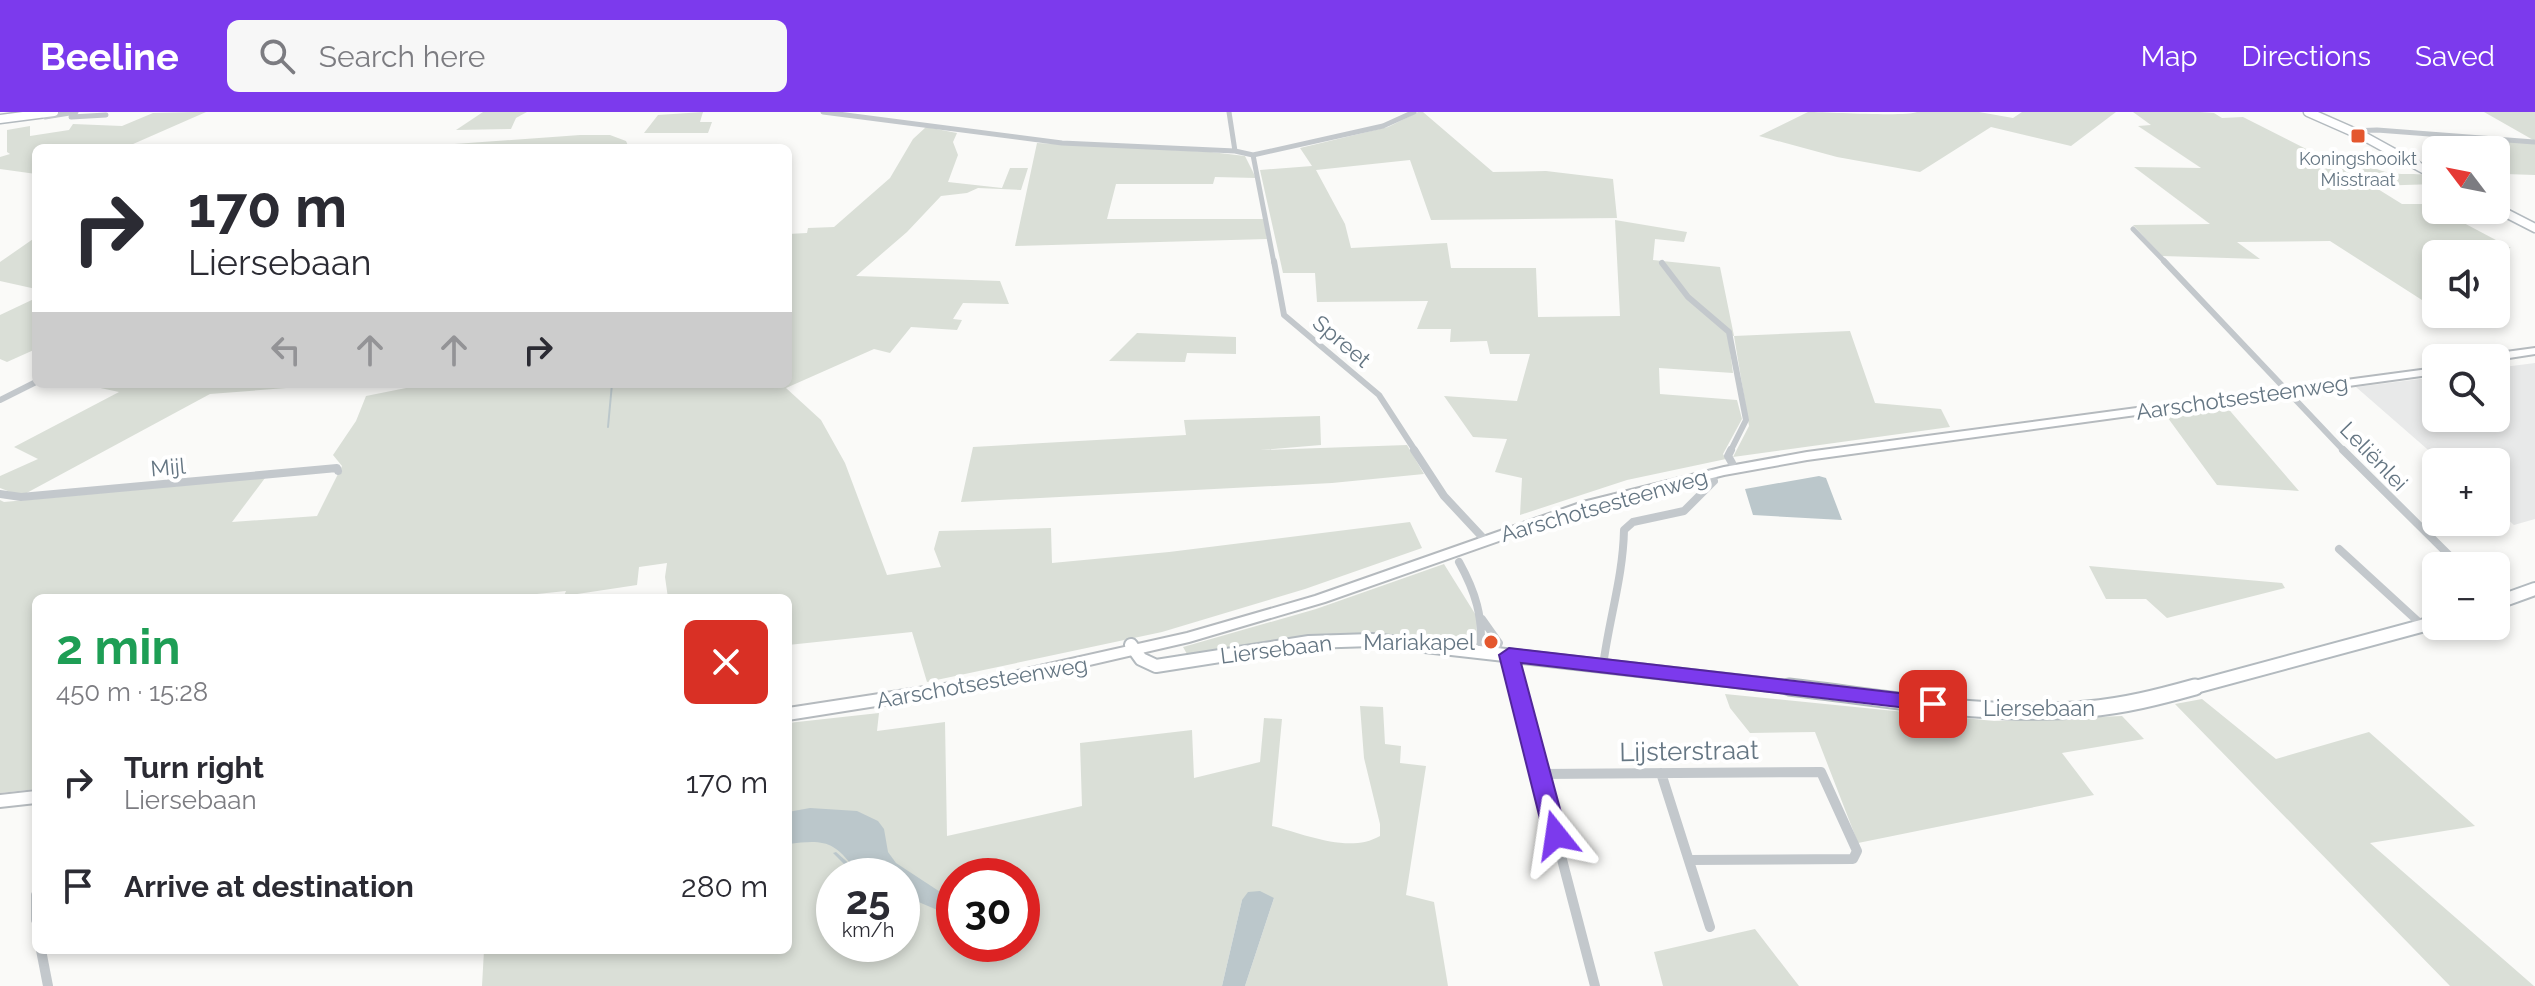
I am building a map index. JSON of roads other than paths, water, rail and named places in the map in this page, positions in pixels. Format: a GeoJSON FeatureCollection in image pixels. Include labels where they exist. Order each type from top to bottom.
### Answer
{"type":"FeatureCollection","features":[{"type":"Feature","properties":{"kind":"main road"},"geometry":{"type":"LineString","coordinates":[[2510,356],[2535,354]]}},
{"type":"Feature","properties":{"kind":"main road"},"geometry":{"type":"LineString","coordinates":[[2510,359],[2535,354]]}},
{"type":"Feature","properties":{"kind":"main road","name":"Aarschotsesteenweg"},"geometry":{"type":"LineString","coordinates":[[1482,538],[1587,505],[1710,473],[1807,456],[2422,366]]}},
{"type":"Feature","properties":{"kind":"main road","name":"Aarschotsesteenweg"},"geometry":{"type":"LineString","coordinates":[[792,713],[927,693],[1046,668],[1133,649],[1319,600],[1631,485],[1732,463],[1835,446],[2422,373]]}},
{"type":"Feature","properties":{"kind":"main road","name":"Aarschotsesteenweg"},"geometry":{"type":"LineString","coordinates":[[792,704],[1046,668]]}},
{"type":"Feature","properties":{"kind":"main road"},"geometry":{"type":"LineString","coordinates":[[0,793],[32,789]]}},
{"type":"Feature","properties":{"kind":"main road"},"geometry":{"type":"LineString","coordinates":[[0,801],[32,797]]}},
{"type":"Feature","properties":{"kind":"street"},"geometry":{"type":"LineString","coordinates":[[4,117],[54,112]]}},
{"type":"Feature","properties":{"kind":"street"},"geometry":{"type":"LineString","coordinates":[[42,118],[76,112]]}},
{"type":"Feature","properties":{"kind":"street"},"geometry":{"type":"LineString","coordinates":[[823,112],[855,114],[958,132],[1062,143],[1235,151],[1253,155],[1383,126],[1414,112]]}},
{"type":"Feature","properties":{"kind":"street"},"geometry":{"type":"LineString","coordinates":[[1229,112],[1235,151]]}},
{"type":"Feature","properties":{"kind":"street"},"geometry":{"type":"LineString","coordinates":[[2308,112],[2422,169]]}},
{"type":"Feature","properties":{"kind":"street"},"geometry":{"type":"LineString","coordinates":[[4,117],[106,115]]}},
{"type":"Feature","properties":{"kind":"street"},"geometry":{"type":"LineString","coordinates":[[2351,131],[2377,130],[2534,142]]}},
{"type":"Feature","properties":{"kind":"street","name":"Spreet"},"geometry":{"type":"LineString","coordinates":[[1253,155],[1284,315],[1379,395],[1444,496],[1482,538]]}},
{"type":"Feature","properties":{"kind":"street"},"geometry":{"type":"LineString","coordinates":[[2510,215],[2535,228]]}},
{"type":"Feature","properties":{"kind":"street","name":"Leliënlei"},"geometry":{"type":"LineString","coordinates":[[2133,229],[2444,552]]}},
{"type":"Feature","properties":{"kind":"street"},"geometry":{"type":"LineString","coordinates":[[1662,263],[1688,297],[1729,332],[1746,420],[1728,456],[1732,463]]}},
{"type":"Feature","properties":{"kind":"street"},"geometry":{"type":"LineString","coordinates":[[0,400],[32,384]]}},
{"type":"Feature","properties":{"kind":"street","name":"Mijl"},"geometry":{"type":"LineString","coordinates":[[0,494],[21,497],[337,468],[338,471]]}},
{"type":"Feature","properties":{"kind":"street"},"geometry":{"type":"LineString","coordinates":[[1603,666],[1609,619],[1623,568],[1624,530],[1633,522],[1684,511],[1714,481],[1710,473]]}},
{"type":"Feature","properties":{"kind":"street","name":"Liersebaan"},"geometry":{"type":"LineString","coordinates":[[2339,549],[2422,617]]}},
{"type":"Feature","properties":{"kind":"street"},"geometry":{"type":"LineString","coordinates":[[1459,562],[1473,587],[1540,774],[1595,986]]}},
{"type":"Feature","properties":{"kind":"street"},"geometry":{"type":"LineString","coordinates":[[2511,597],[2535,589]]}},
{"type":"Feature","properties":{"kind":"street"},"geometry":{"type":"LineString","coordinates":[[1482,619],[1499,643],[1495,652]]}},
{"type":"Feature","properties":{"kind":"street","name":"Liersebaan"},"geometry":{"type":"LineString","coordinates":[[1133,649],[1141,659],[1156,666],[1335,640],[1413,643],[1990,710],[2074,711],[2144,701],[2422,626]]}},
{"type":"Feature","properties":{"kind":"street","name":"Lijsterstraat"},"geometry":{"type":"LineString","coordinates":[[1540,774],[1821,772],[1857,851],[1853,859],[1690,860]]}},
{"type":"Feature","properties":{"kind":"street"},"geometry":{"type":"LineString","coordinates":[[1661,773],[1710,927]]}},
{"type":"Feature","properties":{"kind":"street"},"geometry":{"type":"LineString","coordinates":[[42,954],[48,986]]}},
{"type":"Feature","properties":{"kind":"waterway"},"geometry":{"type":"LineString","coordinates":[[608,427],[612,388]]}},
{"type":"Feature","properties":{"kind":"place","name":"Koningshooikt Misstraat"},"geometry":{"type":"Point","coordinates":[2358,136]}},
{"type":"Feature","properties":{"kind":"place","name":"Mariakapel"},"geometry":{"type":"Point","coordinates":[1491,642]}}]}
